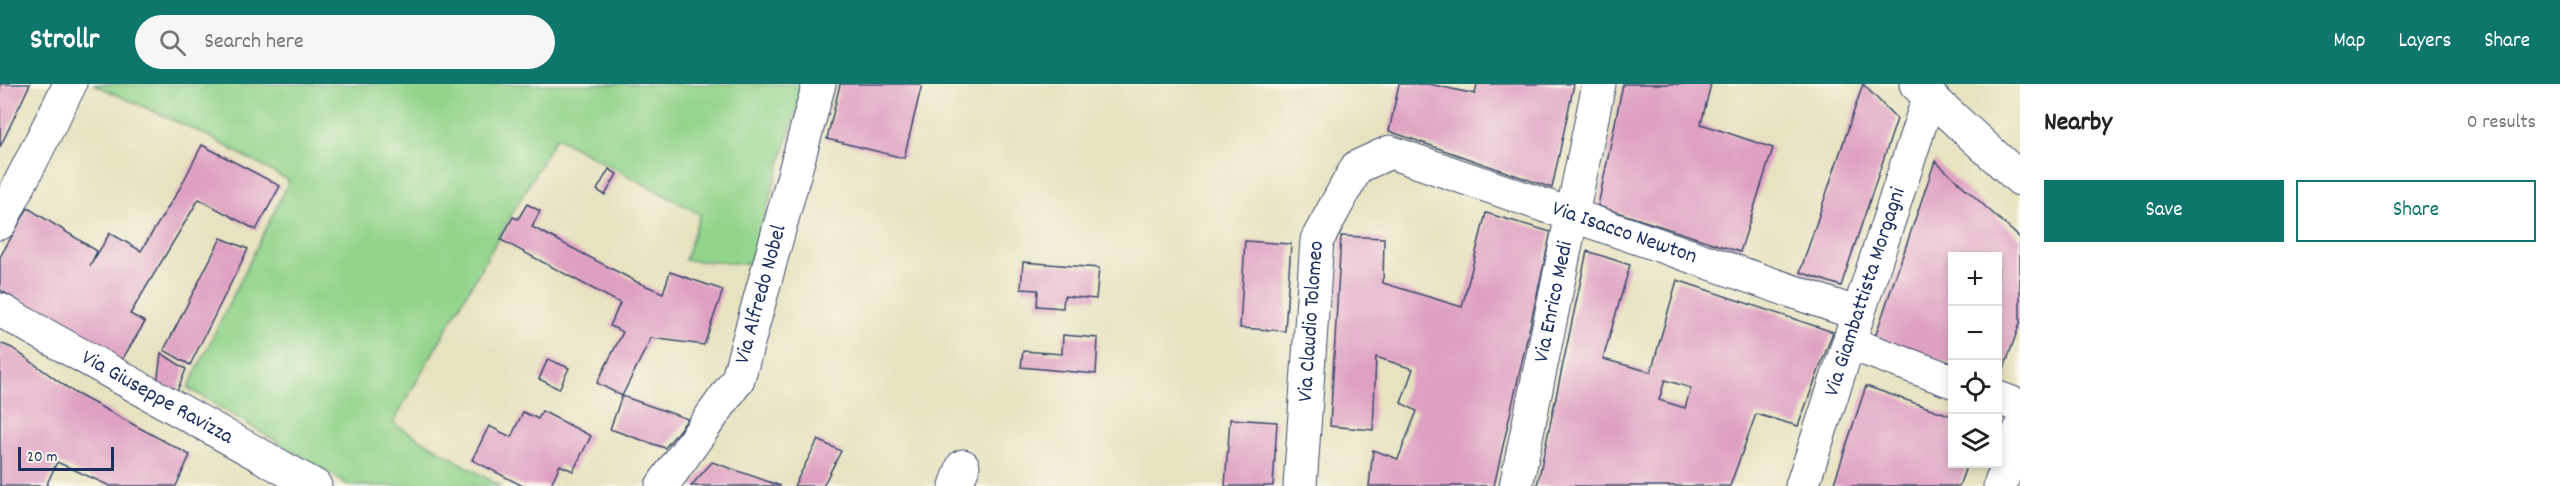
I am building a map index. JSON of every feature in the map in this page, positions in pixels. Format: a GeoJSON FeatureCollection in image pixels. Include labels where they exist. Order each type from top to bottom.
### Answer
{"type":"FeatureCollection","features":[{"type":"Feature","properties":{"kind":"street"},"geometry":{"type":"LineString","coordinates":[[0,223],[70,84]]}},
{"type":"Feature","properties":{"kind":"street","name":"Via Alfredo Nobel"},"geometry":{"type":"LineString","coordinates":[[662,486],[738,379],[819,84]]}},
{"type":"Feature","properties":{"kind":"street","name":"Via Enrico Medi"},"geometry":{"type":"LineString","coordinates":[[1516,486],[1599,84]]}},
{"type":"Feature","properties":{"kind":"street"},"geometry":{"type":"LineString","coordinates":[[1923,91],[2020,179]]}},
{"type":"Feature","properties":{"kind":"street","name":"Via Giambattista Morgagni"},"geometry":{"type":"LineString","coordinates":[[1802,486],[1854,329],[1923,91]]}},
{"type":"Feature","properties":{"kind":"street","name":"Via Isacco Newton"},"geometry":{"type":"LineString","coordinates":[[1390,152],[1572,215],[1854,329],[1948,378]]}},
{"type":"Feature","properties":{"kind":"street","name":"Via Claudio Tolomeo"},"geometry":{"type":"LineString","coordinates":[[1300,486],[1317,240],[1357,167],[1390,152]]}},
{"type":"Feature","properties":{"kind":"street","name":"Via Giuseppe Ravizza"},"geometry":{"type":"LineString","coordinates":[[0,310],[315,486]]}},
{"type":"Feature","properties":{"kind":"street"},"geometry":{"type":"LineString","coordinates":[[2002,399],[2020,406]]}},
{"type":"Feature","properties":{"kind":"street"},"geometry":{"type":"LineString","coordinates":[[2000,486],[2018,445]]}},
{"type":"Feature","properties":{"kind":"green space"},"geometry":{"type":"Polygon","coordinates":[[[93,84],[804,84],[750,264],[685,260],[700,214],[556,137],[393,423],[500,486],[350,486],[188,388],[289,181],[206,135],[93,84]]]}},
{"type":"Feature","properties":{"kind":"building"},"geometry":{"type":"Polygon","coordinates":[[[0,84],[30,84],[0,147],[0,84]]]}},
{"type":"Feature","properties":{"kind":"building"},"geometry":{"type":"Polygon","coordinates":[[[840,84],[922,84],[904,158],[827,139],[840,84]]]}},
{"type":"Feature","properties":{"kind":"building"},"geometry":{"type":"Polygon","coordinates":[[[1399,84],[1429,84],[1475,94],[1477,84],[1574,84],[1552,188],[1389,131],[1399,84]]]}},
{"type":"Feature","properties":{"kind":"building"},"geometry":{"type":"Polygon","coordinates":[[[1623,84],[1711,84],[1701,124],[1773,148],[1740,252],[1598,206],[1623,84]]]}},
{"type":"Feature","properties":{"kind":"building"},"geometry":{"type":"Polygon","coordinates":[[[1863,84],[1897,119],[1841,286],[1800,272],[1863,84]]]}},
{"type":"Feature","properties":{"kind":"building"},"geometry":{"type":"Polygon","coordinates":[[[202,145],[280,186],[256,230],[199,199],[130,314],[145,322],[120,363],[0,290],[0,257],[28,208],[97,251],[90,266],[110,233],[141,251],[180,188],[202,145]]]}},
{"type":"Feature","properties":{"kind":"building"},"geometry":{"type":"Polygon","coordinates":[[[1935,161],[2020,238],[2020,323],[2002,374],[2002,252],[1948,252],[1948,363],[1875,337],[1935,161]]]}},
{"type":"Feature","properties":{"kind":"building"},"geometry":{"type":"Polygon","coordinates":[[[609,169],[617,174],[605,195],[597,190],[609,169]]]}},
{"type":"Feature","properties":{"kind":"building"},"geometry":{"type":"Polygon","coordinates":[[[527,204],[540,211],[532,227],[637,282],[663,293],[670,272],[723,290],[704,345],[651,338],[622,396],[597,383],[623,332],[610,326],[620,303],[501,240],[513,217],[518,219],[527,204]]]}},
{"type":"Feature","properties":{"kind":"building"},"geometry":{"type":"Polygon","coordinates":[[[1486,213],[1551,232],[1494,486],[1369,486],[1373,450],[1398,459],[1417,411],[1401,403],[1413,369],[1376,357],[1373,430],[1330,426],[1341,236],[1384,238],[1383,283],[1462,307],[1486,213]]]}},
{"type":"Feature","properties":{"kind":"building"},"geometry":{"type":"Polygon","coordinates":[[[221,238],[248,249],[190,365],[164,350],[221,238]]]}},
{"type":"Feature","properties":{"kind":"building"},"geometry":{"type":"Polygon","coordinates":[[[1245,241],[1291,244],[1285,331],[1240,328],[1245,241]]]}},
{"type":"Feature","properties":{"kind":"building"},"geometry":{"type":"Polygon","coordinates":[[[1587,251],[1630,265],[1603,359],[1651,372],[1677,280],[1833,332],[1798,426],[1756,414],[1730,486],[1537,486],[1587,251]],[[1665,380],[1659,400],[1685,408],[1691,388],[1665,380]]]}},
{"type":"Feature","properties":{"kind":"building"},"geometry":{"type":"Polygon","coordinates":[[[1023,262],[1099,268],[1096,299],[1064,296],[1063,308],[1037,306],[1038,290],[1021,289],[1023,262]]]}},
{"type":"Feature","properties":{"kind":"building"},"geometry":{"type":"Polygon","coordinates":[[[1063,335],[1098,338],[1096,374],[1021,367],[1023,351],[1062,354],[1063,335]]]}},
{"type":"Feature","properties":{"kind":"building"},"geometry":{"type":"Polygon","coordinates":[[[0,343],[12,348],[75,393],[190,455],[176,486],[110,486],[57,462],[46,486],[0,486],[0,343]]]}},
{"type":"Feature","properties":{"kind":"building"},"geometry":{"type":"Polygon","coordinates":[[[161,353],[186,369],[175,396],[157,385],[161,353]]]}},
{"type":"Feature","properties":{"kind":"building"},"geometry":{"type":"Polygon","coordinates":[[[548,359],[569,368],[559,389],[539,379],[548,359]]]}},
{"type":"Feature","properties":{"kind":"building"},"geometry":{"type":"Polygon","coordinates":[[[1866,386],[1948,415],[1948,468],[1966,468],[1959,486],[1833,486],[1866,386]]]}},
{"type":"Feature","properties":{"kind":"building"},"geometry":{"type":"Polygon","coordinates":[[[622,396],[688,419],[665,448],[610,429],[622,396]]]}},
{"type":"Feature","properties":{"kind":"building"},"geometry":{"type":"Polygon","coordinates":[[[542,411],[591,436],[573,471],[560,465],[550,486],[523,486],[472,460],[489,426],[511,437],[523,412],[538,419],[542,411]]]}},
{"type":"Feature","properties":{"kind":"building"},"geometry":{"type":"Polygon","coordinates":[[[1230,419],[1277,422],[1273,486],[1225,486],[1230,419]]]}},
{"type":"Feature","properties":{"kind":"building"},"geometry":{"type":"Polygon","coordinates":[[[818,440],[841,451],[823,486],[794,486],[818,440]]]}},
{"type":"Feature","properties":{"kind":"building"},"geometry":{"type":"Polygon","coordinates":[[[712,462],[781,486],[691,486],[712,462]]]}}]}
